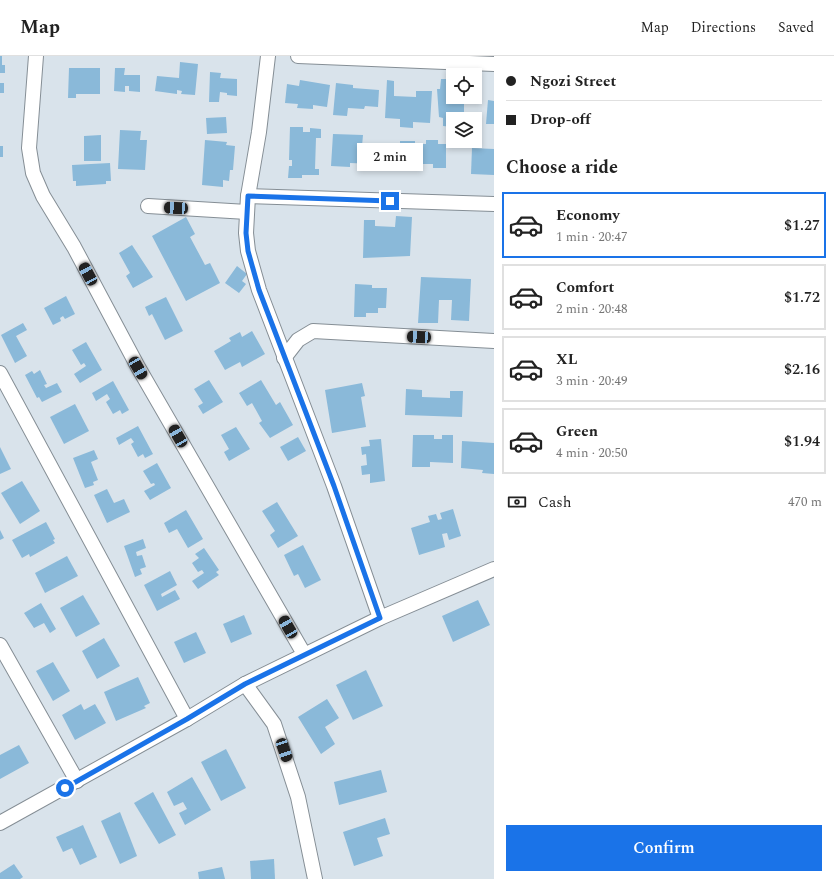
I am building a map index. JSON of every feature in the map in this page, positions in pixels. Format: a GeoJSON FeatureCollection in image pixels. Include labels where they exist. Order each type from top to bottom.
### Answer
{"type":"FeatureCollection","features":[{"type":"Feature","properties":{"kind":"street"},"geometry":{"type":"LineString","coordinates":[[36,56],[29,148],[33,173],[43,196],[74,247],[138,368],[304,654]]}},
{"type":"Feature","properties":{"kind":"street"},"geometry":{"type":"LineString","coordinates":[[268,56],[259,132],[248,196],[246,233],[248,251],[259,290],[334,486],[380,618]]}},
{"type":"Feature","properties":{"kind":"street"},"geometry":{"type":"LineString","coordinates":[[298,56],[494,64]]}},
{"type":"Feature","properties":{"kind":"street"},"geometry":{"type":"LineString","coordinates":[[248,196],[494,204]]}},
{"type":"Feature","properties":{"kind":"street"},"geometry":{"type":"LineString","coordinates":[[148,206],[247,212]]}},
{"type":"Feature","properties":{"kind":"street"},"geometry":{"type":"LineString","coordinates":[[284,358],[298,340],[313,331],[494,341]]}},
{"type":"Feature","properties":{"kind":"street"},"geometry":{"type":"LineString","coordinates":[[0,373],[187,719]]}},
{"type":"Feature","properties":{"kind":"street"},"geometry":{"type":"LineString","coordinates":[[0,823],[187,719],[245,684],[380,618],[494,569]]}},
{"type":"Feature","properties":{"kind":"street"},"geometry":{"type":"LineString","coordinates":[[0,645],[77,781]]}},
{"type":"Feature","properties":{"kind":"street"},"geometry":{"type":"LineString","coordinates":[[245,684],[274,724],[298,798],[315,879]]}},
{"type":"Feature","properties":{"kind":"building"},"geometry":{"type":"Polygon","coordinates":[[[0,56],[2,56],[2,65],[5,65],[5,73],[0,73],[0,56]]]}},
{"type":"Feature","properties":{"kind":"building"},"geometry":{"type":"Polygon","coordinates":[[[180,62],[198,64],[195,95],[181,94],[182,91],[177,90],[177,94],[155,91],[157,76],[179,78],[180,62]]]}},
{"type":"Feature","properties":{"kind":"building"},"geometry":{"type":"Polygon","coordinates":[[[69,68],[100,68],[100,94],[76,94],[76,98],[68,98],[69,68]]]}},
{"type":"Feature","properties":{"kind":"building"},"geometry":{"type":"Polygon","coordinates":[[[115,68],[125,68],[124,75],[140,75],[140,92],[129,91],[129,86],[125,86],[125,92],[114,91],[115,68]]]}},
{"type":"Feature","properties":{"kind":"building"},"geometry":{"type":"Polygon","coordinates":[[[210,72],[221,73],[220,78],[237,79],[237,96],[227,95],[227,93],[220,92],[219,102],[209,102],[210,72]]]}},
{"type":"Feature","properties":{"kind":"building"},"geometry":{"type":"Polygon","coordinates":[[[441,79],[446,79],[446,104],[464,104],[464,112],[446,112],[446,126],[443,126],[443,118],[439,117],[437,89],[440,89],[441,79]]]}},
{"type":"Feature","properties":{"kind":"building"},"geometry":{"type":"Polygon","coordinates":[[[300,80],[330,85],[327,107],[313,105],[313,109],[297,108],[298,104],[285,103],[287,84],[299,86],[300,80]]]}},
{"type":"Feature","properties":{"kind":"building"},"geometry":{"type":"Polygon","coordinates":[[[387,80],[394,81],[394,96],[416,97],[416,91],[432,91],[430,123],[413,122],[413,128],[400,127],[400,119],[385,118],[387,80]]]}},
{"type":"Feature","properties":{"kind":"building"},"geometry":{"type":"Polygon","coordinates":[[[0,83],[4,83],[4,93],[0,93],[0,83]]]}},
{"type":"Feature","properties":{"kind":"building"},"geometry":{"type":"Polygon","coordinates":[[[336,83],[353,85],[353,88],[379,90],[378,107],[365,106],[364,109],[348,108],[347,116],[333,115],[336,83]]]}},
{"type":"Feature","properties":{"kind":"building"},"geometry":{"type":"Polygon","coordinates":[[[488,100],[494,101],[494,124],[486,124],[488,100]]]}},
{"type":"Feature","properties":{"kind":"building"},"geometry":{"type":"Polygon","coordinates":[[[226,117],[227,133],[207,134],[206,118],[226,117]]]}},
{"type":"Feature","properties":{"kind":"building"},"geometry":{"type":"Polygon","coordinates":[[[290,127],[303,127],[303,132],[310,132],[310,128],[321,129],[321,138],[316,138],[315,169],[319,169],[319,175],[302,175],[302,178],[288,178],[289,166],[292,166],[292,160],[289,160],[290,127]]]}},
{"type":"Feature","properties":{"kind":"building"},"geometry":{"type":"Polygon","coordinates":[[[120,130],[141,131],[140,140],[147,140],[145,170],[118,169],[120,130]]]}},
{"type":"Feature","properties":{"kind":"building"},"geometry":{"type":"Polygon","coordinates":[[[333,134],[363,135],[362,146],[376,146],[375,164],[350,163],[350,167],[331,166],[333,134]]]}},
{"type":"Feature","properties":{"kind":"building"},"geometry":{"type":"Polygon","coordinates":[[[101,135],[101,161],[84,161],[84,136],[101,135]]]}},
{"type":"Feature","properties":{"kind":"building"},"geometry":{"type":"Polygon","coordinates":[[[205,140],[227,142],[226,145],[235,146],[233,170],[230,170],[229,181],[223,180],[223,187],[202,185],[205,140]]]}},
{"type":"Feature","properties":{"kind":"building"},"geometry":{"type":"Polygon","coordinates":[[[426,140],[438,140],[438,144],[446,144],[446,168],[433,168],[433,164],[409,164],[409,168],[396,168],[396,153],[400,153],[400,141],[415,141],[415,144],[426,144],[426,140]]]}},
{"type":"Feature","properties":{"kind":"building"},"geometry":{"type":"Polygon","coordinates":[[[0,146],[3,146],[3,157],[0,157],[0,146]]]}},
{"type":"Feature","properties":{"kind":"building"},"geometry":{"type":"Polygon","coordinates":[[[472,148],[494,149],[494,175],[471,174],[472,148]]]}},
{"type":"Feature","properties":{"kind":"building"},"geometry":{"type":"Polygon","coordinates":[[[110,163],[111,181],[106,181],[106,184],[76,186],[76,181],[73,181],[72,165],[110,163]]]}},
{"type":"Feature","properties":{"kind":"building"},"geometry":{"type":"Polygon","coordinates":[[[396,216],[412,217],[410,256],[363,258],[364,220],[375,220],[375,226],[395,227],[396,216]]]}},
{"type":"Feature","properties":{"kind":"building"},"geometry":{"type":"Polygon","coordinates":[[[186,217],[195,234],[190,237],[205,265],[210,263],[220,283],[186,301],[152,236],[186,217]]]}},
{"type":"Feature","properties":{"kind":"building"},"geometry":{"type":"Polygon","coordinates":[[[132,245],[153,277],[133,288],[126,276],[130,273],[119,253],[132,245]]]}},
{"type":"Feature","properties":{"kind":"building"},"geometry":{"type":"Polygon","coordinates":[[[237,266],[247,274],[242,281],[246,284],[239,293],[225,283],[237,266]]]}},
{"type":"Feature","properties":{"kind":"building"},"geometry":{"type":"Polygon","coordinates":[[[421,277],[471,279],[469,321],[451,320],[452,300],[439,300],[438,323],[418,323],[421,277]]]}},
{"type":"Feature","properties":{"kind":"building"},"geometry":{"type":"Polygon","coordinates":[[[355,284],[372,285],[372,288],[387,288],[386,308],[378,308],[378,313],[366,313],[366,317],[354,317],[355,284]]]}},
{"type":"Feature","properties":{"kind":"building"},"geometry":{"type":"Polygon","coordinates":[[[66,296],[75,314],[65,319],[63,316],[60,318],[61,321],[53,325],[44,308],[66,296]]]}},
{"type":"Feature","properties":{"kind":"building"},"geometry":{"type":"Polygon","coordinates":[[[166,297],[183,331],[165,340],[152,314],[149,316],[145,307],[166,297]]]}},
{"type":"Feature","properties":{"kind":"building"},"geometry":{"type":"Polygon","coordinates":[[[23,323],[27,330],[16,336],[27,356],[15,363],[1,335],[23,323]]]}},
{"type":"Feature","properties":{"kind":"building"},"geometry":{"type":"Polygon","coordinates":[[[252,331],[265,354],[242,367],[240,362],[225,370],[214,351],[231,341],[229,338],[240,332],[242,337],[252,331]]]}},
{"type":"Feature","properties":{"kind":"building"},"geometry":{"type":"Polygon","coordinates":[[[86,342],[102,370],[80,383],[74,374],[86,366],[84,363],[81,365],[72,350],[86,342]]]}},
{"type":"Feature","properties":{"kind":"building"},"geometry":{"type":"Polygon","coordinates":[[[40,370],[47,384],[44,385],[46,388],[57,383],[62,392],[42,402],[39,397],[37,398],[25,375],[32,371],[34,374],[40,370]]]}},
{"type":"Feature","properties":{"kind":"building"},"geometry":{"type":"Polygon","coordinates":[[[209,380],[223,402],[203,414],[198,406],[203,403],[194,389],[209,380]]]}},
{"type":"Feature","properties":{"kind":"building"},"geometry":{"type":"Polygon","coordinates":[[[261,380],[276,405],[280,402],[293,425],[270,438],[259,423],[262,421],[252,403],[247,406],[239,393],[261,380]]]}},
{"type":"Feature","properties":{"kind":"building"},"geometry":{"type":"Polygon","coordinates":[[[113,381],[129,410],[122,414],[120,410],[113,414],[106,402],[110,399],[107,394],[96,401],[92,393],[113,381]]]}},
{"type":"Feature","properties":{"kind":"building"},"geometry":{"type":"Polygon","coordinates":[[[362,383],[365,396],[361,397],[366,427],[332,433],[325,390],[362,383]]]}},
{"type":"Feature","properties":{"kind":"building"},"geometry":{"type":"Polygon","coordinates":[[[406,389],[422,390],[422,397],[450,398],[450,391],[463,391],[462,417],[405,415],[406,389]]]}},
{"type":"Feature","properties":{"kind":"building"},"geometry":{"type":"Polygon","coordinates":[[[75,404],[89,431],[64,444],[50,417],[75,404]]]}},
{"type":"Feature","properties":{"kind":"building"},"geometry":{"type":"Polygon","coordinates":[[[138,426],[153,454],[145,458],[143,454],[138,457],[131,444],[134,442],[131,438],[119,445],[116,438],[138,426]]]}},
{"type":"Feature","properties":{"kind":"building"},"geometry":{"type":"Polygon","coordinates":[[[236,427],[250,449],[229,461],[224,452],[229,449],[221,435],[236,427]]]}},
{"type":"Feature","properties":{"kind":"building"},"geometry":{"type":"Polygon","coordinates":[[[413,435],[434,435],[434,439],[442,439],[442,435],[453,435],[453,463],[430,462],[430,467],[412,467],[413,435]]]}},
{"type":"Feature","properties":{"kind":"building"},"geometry":{"type":"Polygon","coordinates":[[[298,437],[306,451],[288,461],[280,447],[298,437]]]}},
{"type":"Feature","properties":{"kind":"building"},"geometry":{"type":"Polygon","coordinates":[[[381,439],[385,481],[370,483],[370,474],[362,475],[361,466],[367,465],[366,454],[362,455],[361,447],[370,446],[369,440],[381,439]]]}},
{"type":"Feature","properties":{"kind":"building"},"geometry":{"type":"Polygon","coordinates":[[[462,441],[494,443],[494,474],[482,473],[483,470],[461,468],[462,441]]]}},
{"type":"Feature","properties":{"kind":"building"},"geometry":{"type":"Polygon","coordinates":[[[0,447],[11,469],[0,474],[0,447]]]}},
{"type":"Feature","properties":{"kind":"building"},"geometry":{"type":"Polygon","coordinates":[[[94,450],[98,459],[91,462],[98,480],[93,482],[94,485],[85,488],[73,458],[94,450]]]}},
{"type":"Feature","properties":{"kind":"building"},"geometry":{"type":"Polygon","coordinates":[[[157,463],[171,488],[150,500],[144,491],[155,485],[154,483],[151,484],[143,471],[157,463]]]}},
{"type":"Feature","properties":{"kind":"building"},"geometry":{"type":"Polygon","coordinates":[[[22,481],[40,511],[20,524],[1,493],[22,481]]]}},
{"type":"Feature","properties":{"kind":"building"},"geometry":{"type":"Polygon","coordinates":[[[107,489],[114,503],[124,499],[130,512],[107,523],[94,495],[107,489]]]}},
{"type":"Feature","properties":{"kind":"building"},"geometry":{"type":"Polygon","coordinates":[[[277,502],[298,536],[278,548],[270,535],[275,531],[262,511],[277,502]]]}},
{"type":"Feature","properties":{"kind":"building"},"geometry":{"type":"Polygon","coordinates":[[[453,509],[461,536],[449,540],[447,533],[442,534],[445,547],[419,555],[411,528],[430,522],[428,516],[436,514],[438,520],[442,519],[440,513],[453,509]]]}},
{"type":"Feature","properties":{"kind":"building"},"geometry":{"type":"Polygon","coordinates":[[[186,510],[203,539],[188,548],[177,529],[169,533],[164,523],[186,510]]]}},
{"type":"Feature","properties":{"kind":"building"},"geometry":{"type":"Polygon","coordinates":[[[46,522],[55,539],[53,540],[55,543],[30,557],[29,554],[22,558],[12,540],[46,522]]]}},
{"type":"Feature","properties":{"kind":"building"},"geometry":{"type":"Polygon","coordinates":[[[0,530],[4,538],[0,540],[0,530]]]}},
{"type":"Feature","properties":{"kind":"building"},"geometry":{"type":"Polygon","coordinates":[[[143,539],[146,548],[136,552],[137,556],[142,555],[146,567],[140,569],[142,574],[135,577],[124,546],[143,539]]]}},
{"type":"Feature","properties":{"kind":"building"},"geometry":{"type":"Polygon","coordinates":[[[303,545],[321,580],[305,588],[298,574],[294,576],[284,555],[303,545]]]}},
{"type":"Feature","properties":{"kind":"building"},"geometry":{"type":"Polygon","coordinates":[[[204,548],[219,570],[216,572],[219,575],[198,589],[192,581],[204,573],[202,570],[198,572],[192,563],[199,558],[195,554],[204,548]]]}},
{"type":"Feature","properties":{"kind":"building"},"geometry":{"type":"Polygon","coordinates":[[[67,556],[78,576],[45,593],[35,573],[67,556]]]}},
{"type":"Feature","properties":{"kind":"building"},"geometry":{"type":"Polygon","coordinates":[[[170,571],[177,585],[161,594],[162,597],[175,590],[180,599],[157,611],[144,585],[170,571]]]}},
{"type":"Feature","properties":{"kind":"building"},"geometry":{"type":"Polygon","coordinates":[[[83,595],[100,624],[76,637],[60,608],[83,595]]]}},
{"type":"Feature","properties":{"kind":"building"},"geometry":{"type":"Polygon","coordinates":[[[478,600],[490,625],[453,642],[442,616],[478,600]]]}},
{"type":"Feature","properties":{"kind":"building"},"geometry":{"type":"Polygon","coordinates":[[[41,603],[56,629],[50,633],[44,623],[34,628],[24,613],[41,603]]]}},
{"type":"Feature","properties":{"kind":"building"},"geometry":{"type":"Polygon","coordinates":[[[244,615],[252,634],[231,643],[223,624],[244,615]]]}},
{"type":"Feature","properties":{"kind":"building"},"geometry":{"type":"Polygon","coordinates":[[[196,632],[206,653],[184,663],[174,642],[196,632]]]}},
{"type":"Feature","properties":{"kind":"building"},"geometry":{"type":"Polygon","coordinates":[[[104,638],[120,666],[97,679],[82,651],[104,638]]]}},
{"type":"Feature","properties":{"kind":"building"},"geometry":{"type":"Polygon","coordinates":[[[53,662],[70,691],[53,701],[36,671],[53,662]]]}},
{"type":"Feature","properties":{"kind":"building"},"geometry":{"type":"Polygon","coordinates":[[[366,670],[383,706],[353,720],[336,685],[366,670]]]}},
{"type":"Feature","properties":{"kind":"building"},"geometry":{"type":"Polygon","coordinates":[[[138,677],[150,703],[144,706],[146,708],[116,721],[104,692],[138,677]]]}},
{"type":"Feature","properties":{"kind":"building"},"geometry":{"type":"Polygon","coordinates":[[[327,699],[339,718],[325,727],[335,744],[321,754],[298,717],[327,699]]]}},
{"type":"Feature","properties":{"kind":"building"},"geometry":{"type":"Polygon","coordinates":[[[81,704],[84,710],[95,704],[106,723],[75,740],[62,715],[81,704]]]}},
{"type":"Feature","properties":{"kind":"building"},"geometry":{"type":"Polygon","coordinates":[[[19,745],[29,763],[0,779],[0,755],[19,745]]]}},
{"type":"Feature","properties":{"kind":"building"},"geometry":{"type":"Polygon","coordinates":[[[226,749],[246,788],[221,801],[201,762],[226,749]]]}},
{"type":"Feature","properties":{"kind":"building"},"geometry":{"type":"Polygon","coordinates":[[[381,770],[387,792],[339,805],[334,782],[381,770]]]}},
{"type":"Feature","properties":{"kind":"building"},"geometry":{"type":"Polygon","coordinates":[[[192,777],[211,810],[185,825],[179,813],[187,809],[183,802],[174,806],[167,792],[192,777]]]}},
{"type":"Feature","properties":{"kind":"building"},"geometry":{"type":"Polygon","coordinates":[[[153,792],[176,835],[159,844],[134,803],[153,792]]]}},
{"type":"Feature","properties":{"kind":"building"},"geometry":{"type":"Polygon","coordinates":[[[120,812],[137,856],[120,864],[101,821],[120,812]]]}},
{"type":"Feature","properties":{"kind":"building"},"geometry":{"type":"Polygon","coordinates":[[[385,818],[390,834],[377,838],[383,856],[354,866],[343,832],[385,818]]]}},
{"type":"Feature","properties":{"kind":"building"},"geometry":{"type":"Polygon","coordinates":[[[83,825],[97,857],[80,865],[72,848],[63,852],[56,837],[83,825]]]}},
{"type":"Feature","properties":{"kind":"building"},"geometry":{"type":"Polygon","coordinates":[[[274,859],[275,879],[251,879],[250,861],[274,859]]]}},
{"type":"Feature","properties":{"kind":"building"},"geometry":{"type":"Polygon","coordinates":[[[14,864],[23,877],[20,879],[0,879],[0,873],[14,864]]]}},
{"type":"Feature","properties":{"kind":"building"},"geometry":{"type":"Polygon","coordinates":[[[222,867],[225,879],[199,879],[198,872],[222,867]]]}},
{"type":"Feature","properties":{"kind":"route"},"geometry":{"type":"LineString","coordinates":[[65,788],[113,762],[245,684],[380,618],[334,486],[259,290],[248,251],[246,233],[248,196],[390,201]]}}]}
